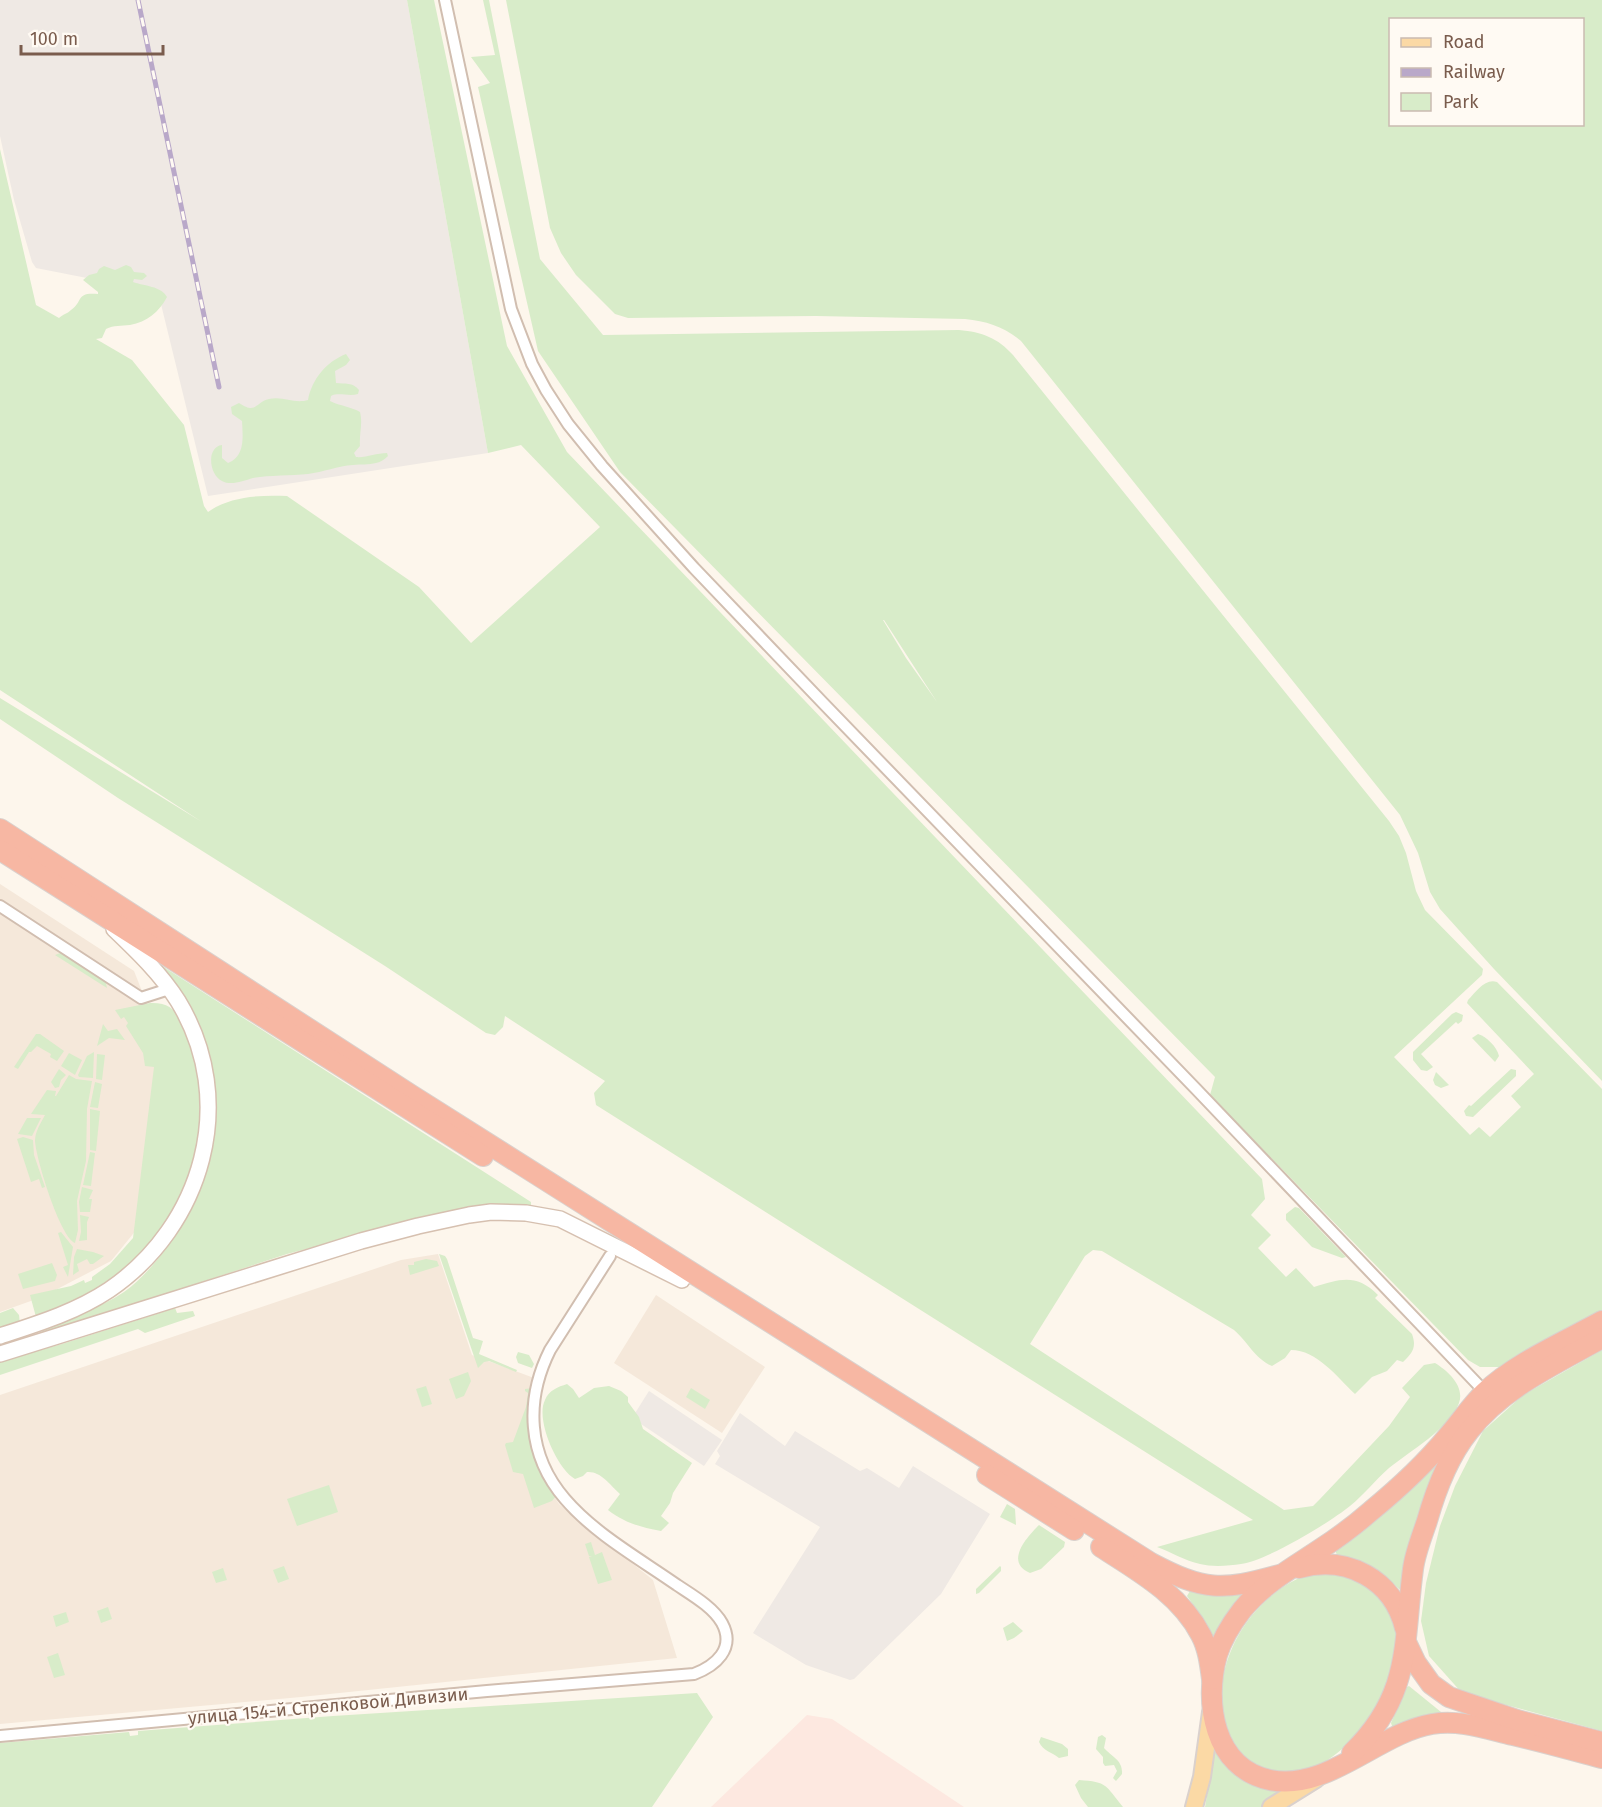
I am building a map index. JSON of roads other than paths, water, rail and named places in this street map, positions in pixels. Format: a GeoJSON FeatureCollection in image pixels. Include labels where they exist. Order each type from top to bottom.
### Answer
{"type":"FeatureCollection","features":[{"type":"Feature","properties":{"kind":"highway"},"geometry":{"type":"LineString","coordinates":[[0,829],[882,1400],[1145,1576],[1176,1600],[1202,1636],[1208,1653],[1212,1679]]}},
{"type":"Feature","properties":{"kind":"highway"},"geometry":{"type":"LineString","coordinates":[[0,850],[325,1058],[682,1280],[882,1400],[986,1459],[1151,1563],[1185,1580],[1202,1585],[1229,1587],[1308,1565],[1345,1566],[1363,1572],[1373,1578],[1391,1597],[1403,1618],[1406,1638],[1416,1663],[1431,1684],[1449,1697],[1517,1720],[1602,1742]]}},
{"type":"Feature","properties":{"kind":"highway"},"geometry":{"type":"LineString","coordinates":[[1602,1321],[1516,1369],[1485,1392],[1448,1437],[1398,1489],[1325,1546],[1283,1573],[1248,1604],[1229,1629],[1218,1652],[1212,1679],[1211,1708],[1217,1732],[1224,1747],[1242,1767],[1270,1780],[1288,1782],[1306,1779],[1332,1769],[1416,1728],[1442,1723],[1478,1726],[1602,1758]]}},
{"type":"Feature","properties":{"kind":"highway"},"geometry":{"type":"LineString","coordinates":[[1332,1769],[1367,1739],[1386,1711],[1402,1670],[1413,1566],[1433,1500],[1450,1461],[1469,1430],[1503,1398],[1530,1378],[1602,1338]]}},
{"type":"Feature","properties":{"kind":"main road"},"geometry":{"type":"LineString","coordinates":[[1194,1807],[1202,1777],[1211,1708]]}},
{"type":"Feature","properties":{"kind":"main road"},"geometry":{"type":"LineString","coordinates":[[1271,1807],[1332,1769]]}},
{"type":"Feature","properties":{"kind":"street"},"geometry":{"type":"LineString","coordinates":[[445,0],[511,309],[532,364],[568,424],[602,466],[702,576],[1485,1392]]}},
{"type":"Feature","properties":{"kind":"street"},"geometry":{"type":"LineString","coordinates":[[0,906],[141,998],[169,989]]}},
{"type":"Feature","properties":{"kind":"street"},"geometry":{"type":"LineString","coordinates":[[0,1336],[34,1325],[89,1302],[127,1276],[160,1244],[178,1220],[193,1186],[205,1148],[208,1123],[205,1075],[189,1024],[169,989],[97,912]]}},
{"type":"Feature","properties":{"kind":"street"},"geometry":{"type":"LineString","coordinates":[[0,1354],[361,1241],[418,1226],[491,1212],[526,1213],[560,1219],[682,1280]]}},
{"type":"Feature","properties":{"kind":"street","name":"улица 154-й Стрелковой Дивизии"},"geometry":{"type":"LineString","coordinates":[[0,1736],[694,1674],[714,1665],[721,1658],[727,1640],[721,1621],[701,1602],[597,1529],[565,1500],[543,1463],[532,1427],[538,1376],[543,1365],[550,1350],[610,1256]]}},
{"type":"Feature","properties":{"kind":"street"},"geometry":{"type":"LineString","coordinates":[[34,1325],[39,1341]]}},
{"type":"Feature","properties":{"kind":"railway"},"geometry":{"type":"LineString","coordinates":[[138,0],[219,387]]}}]}
